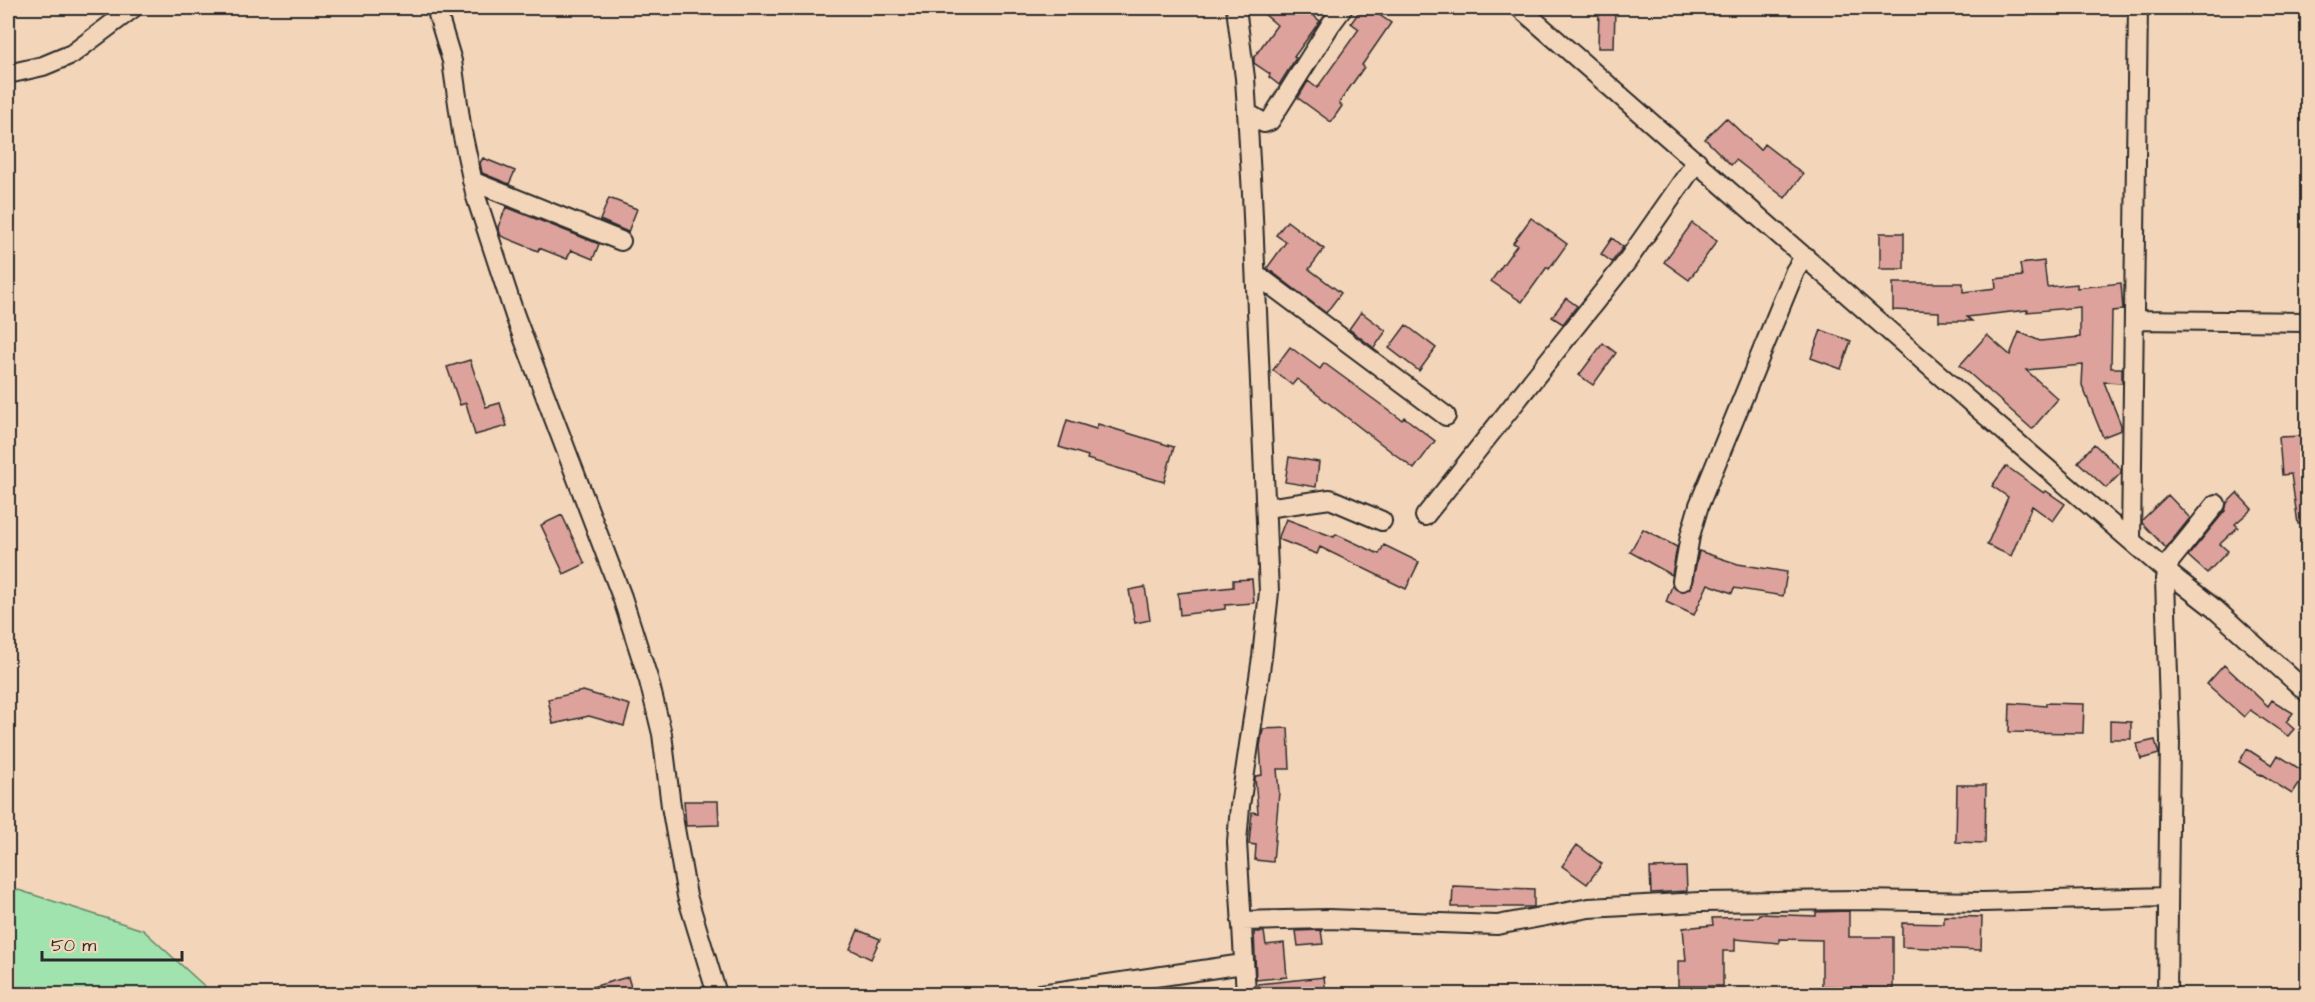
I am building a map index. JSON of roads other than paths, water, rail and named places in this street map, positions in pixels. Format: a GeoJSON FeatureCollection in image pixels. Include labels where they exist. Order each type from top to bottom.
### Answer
{"type":"FeatureCollection","features":[{"type":"Feature","properties":{"kind":"street"},"geometry":{"type":"LineString","coordinates":[[8,74],[43,66],[72,54],[133,8]]}},
{"type":"Feature","properties":{"kind":"street"},"geometry":{"type":"LineString","coordinates":[[436,8],[452,61],[472,181],[515,316],[636,637],[662,734],[671,806],[687,896],[717,994]]}},
{"type":"Feature","properties":{"kind":"street"},"geometry":{"type":"LineString","coordinates":[[1236,8],[1247,113],[1269,592],[1237,842],[1246,994]]}},
{"type":"Feature","properties":{"kind":"street"},"geometry":{"type":"LineString","coordinates":[[1247,113],[1264,123],[1270,121],[1330,24],[1343,8]]}},
{"type":"Feature","properties":{"kind":"street"},"geometry":{"type":"LineString","coordinates":[[1520,8],[1976,407],[2166,571],[2215,609],[2307,693]]}},
{"type":"Feature","properties":{"kind":"street"},"geometry":{"type":"LineString","coordinates":[[2131,539],[2138,8]]}},
{"type":"Feature","properties":{"kind":"street"},"geometry":{"type":"LineString","coordinates":[[1425,516],[1624,264],[1697,161]]}},
{"type":"Feature","properties":{"kind":"street"},"geometry":{"type":"LineString","coordinates":[[472,181],[621,241]]}},
{"type":"Feature","properties":{"kind":"street"},"geometry":{"type":"LineString","coordinates":[[1682,581],[1690,536],[1700,505],[1795,271],[1805,256]]}},
{"type":"Feature","properties":{"kind":"street"},"geometry":{"type":"LineString","coordinates":[[1256,274],[1446,416]]}},
{"type":"Feature","properties":{"kind":"street"},"geometry":{"type":"LineString","coordinates":[[2134,320],[2307,322]]}},
{"type":"Feature","properties":{"kind":"street"},"geometry":{"type":"LineString","coordinates":[[1266,508],[1330,500],[1382,521]]}},
{"type":"Feature","properties":{"kind":"street"},"geometry":{"type":"LineString","coordinates":[[2167,994],[2170,740],[2165,579],[2170,561],[2216,504]]}},
{"type":"Feature","properties":{"kind":"street"},"geometry":{"type":"LineString","coordinates":[[1241,921],[1328,919],[1497,925],[1589,908],[1700,902],[1858,900],[1983,902],[2168,897]]}},
{"type":"Feature","properties":{"kind":"street"},"geometry":{"type":"LineString","coordinates":[[1041,994],[1243,964]]}}]}
